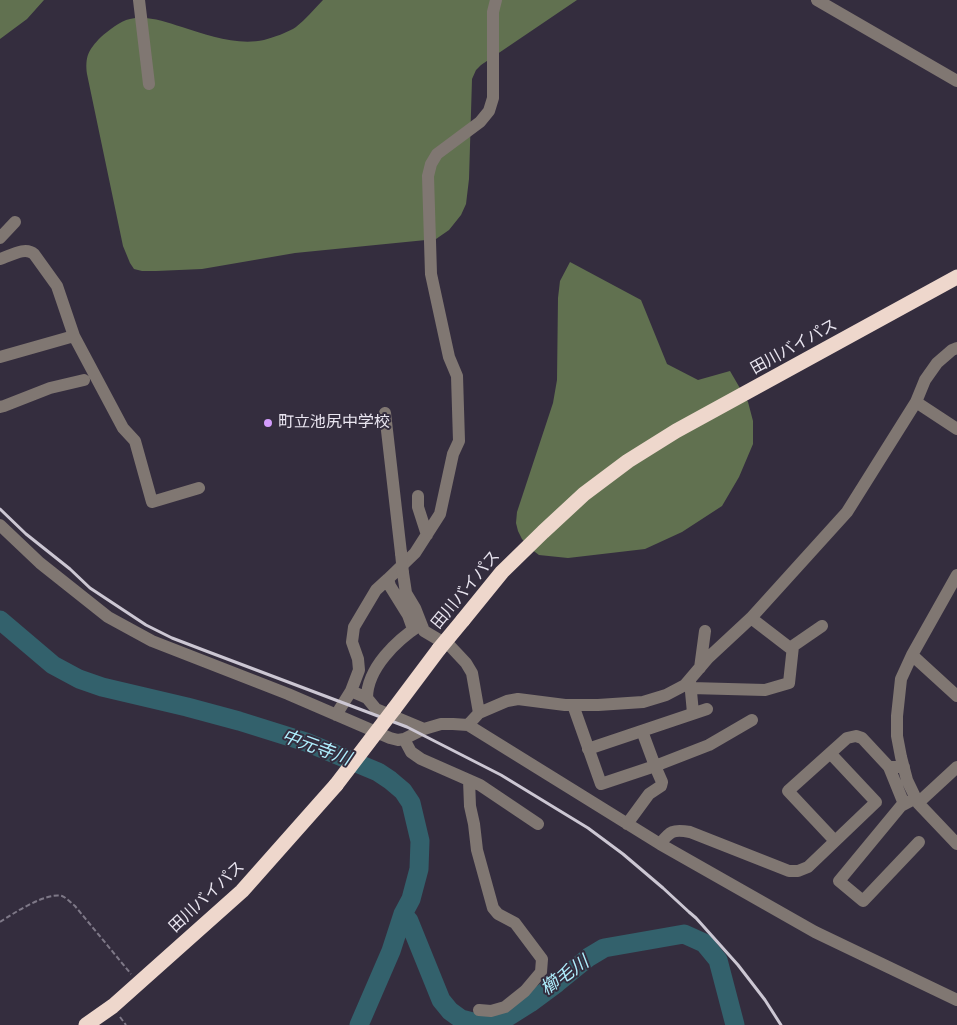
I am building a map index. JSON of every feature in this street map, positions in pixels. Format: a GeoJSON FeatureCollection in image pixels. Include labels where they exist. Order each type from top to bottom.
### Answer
{"type":"FeatureCollection","features":[{"type":"Feature","properties":{"kind":"highway","name":"田川バイパス"},"geometry":{"type":"LineString","coordinates":[[86,1025],[113,1006],[242,891],[336,784],[439,649],[502,572],[584,494],[628,461],[676,431],[957,278]]}},
{"type":"Feature","properties":{"kind":"street"},"geometry":{"type":"LineString","coordinates":[[139,0],[148,84]]}},
{"type":"Feature","properties":{"kind":"street"},"geometry":{"type":"LineString","coordinates":[[336,715],[351,691],[359,670],[358,659],[352,642],[354,627],[376,590],[415,553],[440,514],[453,454],[459,441],[457,376],[449,357],[431,274],[428,176],[431,164],[437,154],[480,122],[489,111],[493,98],[493,12],[496,0]]}},
{"type":"Feature","properties":{"kind":"street"},"geometry":{"type":"LineString","coordinates":[[817,0],[957,80]]}},
{"type":"Feature","properties":{"kind":"street"},"geometry":{"type":"LineString","coordinates":[[0,238],[15,222]]}},
{"type":"Feature","properties":{"kind":"street"},"geometry":{"type":"LineString","coordinates":[[0,259],[25,250],[30,251],[56,286],[74,336],[122,428],[135,440],[152,502],[199,488]]}},
{"type":"Feature","properties":{"kind":"street"},"geometry":{"type":"LineString","coordinates":[[0,357],[74,336]]}},
{"type":"Feature","properties":{"kind":"street"},"geometry":{"type":"LineString","coordinates":[[693,713],[690,683],[700,668],[708,658],[751,618],[848,512],[916,402],[925,380],[937,363],[957,348]]}},
{"type":"Feature","properties":{"kind":"street"},"geometry":{"type":"LineString","coordinates":[[0,407],[50,388],[84,380]]}},
{"type":"Feature","properties":{"kind":"street"},"geometry":{"type":"LineString","coordinates":[[916,402],[957,429]]}},
{"type":"Feature","properties":{"kind":"street"},"geometry":{"type":"LineString","coordinates":[[385,413],[403,573],[406,593],[415,608],[417,627]]}},
{"type":"Feature","properties":{"kind":"street"},"geometry":{"type":"LineString","coordinates":[[418,496],[418,507],[427,535]]}},
{"type":"Feature","properties":{"kind":"street"},"geometry":{"type":"LineString","coordinates":[[0,526],[40,563],[108,617],[152,641],[288,694],[390,738],[404,739],[424,729],[441,724],[468,725],[660,844],[814,932],[957,1000]]}},
{"type":"Feature","properties":{"kind":"street"},"geometry":{"type":"LineString","coordinates":[[913,802],[897,736],[898,699],[901,679],[912,655],[957,575]]}},
{"type":"Feature","properties":{"kind":"street"},"geometry":{"type":"LineString","coordinates":[[388,579],[390,586],[417,627],[450,647],[466,663],[472,673],[479,713]]}},
{"type":"Feature","properties":{"kind":"street"},"geometry":{"type":"LineString","coordinates":[[751,618],[790,648],[822,626]]}},
{"type":"Feature","properties":{"kind":"street"},"geometry":{"type":"LineString","coordinates":[[367,698],[367,688],[374,672],[389,651],[406,634],[417,627]]}},
{"type":"Feature","properties":{"kind":"street"},"geometry":{"type":"LineString","coordinates":[[700,668],[705,631]]}},
{"type":"Feature","properties":{"kind":"street"},"geometry":{"type":"LineString","coordinates":[[468,725],[479,713],[518,699],[598,706],[642,702],[666,695],[690,683],[765,690],[789,683],[793,646]]}},
{"type":"Feature","properties":{"kind":"street"},"geometry":{"type":"LineString","coordinates":[[912,655],[957,696]]}},
{"type":"Feature","properties":{"kind":"street"},"geometry":{"type":"LineString","coordinates":[[351,691],[367,698],[376,709],[424,729]]}},
{"type":"Feature","properties":{"kind":"street"},"geometry":{"type":"LineString","coordinates":[[573,705],[601,784],[599,792],[604,809]]}},
{"type":"Feature","properties":{"kind":"street"},"geometry":{"type":"LineString","coordinates":[[588,749],[707,709]]}},
{"type":"Feature","properties":{"kind":"street"},"geometry":{"type":"LineString","coordinates":[[601,784],[655,766],[708,745],[752,720]]}},
{"type":"Feature","properties":{"kind":"street"},"geometry":{"type":"LineString","coordinates":[[627,824],[649,794],[662,786],[642,731]]}},
{"type":"Feature","properties":{"kind":"street"},"geometry":{"type":"LineString","coordinates":[[835,842],[788,792],[847,738],[856,736],[862,738],[889,767],[913,802],[957,844]]}},
{"type":"Feature","properties":{"kind":"street"},"geometry":{"type":"LineString","coordinates":[[404,739],[411,752],[421,759],[480,785],[538,824]]}},
{"type":"Feature","properties":{"kind":"street"},"geometry":{"type":"LineString","coordinates":[[660,844],[668,834],[681,830],[789,871],[798,871],[808,867],[876,802],[830,753]]}},
{"type":"Feature","properties":{"kind":"street"},"geometry":{"type":"LineString","coordinates":[[889,767],[904,768]]}},
{"type":"Feature","properties":{"kind":"street"},"geometry":{"type":"LineString","coordinates":[[919,842],[863,901],[839,881],[901,806],[913,802],[956,768]]}},
{"type":"Feature","properties":{"kind":"street"},"geometry":{"type":"LineString","coordinates":[[469,780],[470,806],[477,850],[493,908],[498,914],[515,923],[542,958],[541,972],[525,991],[505,1007],[479,1010]]}},
{"type":"Feature","properties":{"kind":"path"},"geometry":{"type":"LineString","coordinates":[[0,922],[42,900],[52,896],[64,896],[75,906],[138,984]]}},
{"type":"Feature","properties":{"kind":"green space"},"geometry":{"type":"Polygon","coordinates":[[[0,0],[44,0],[27,19],[0,39],[0,0]]]}},
{"type":"Feature","properties":{"kind":"green space"},"geometry":{"type":"Polygon","coordinates":[[[323,0],[577,0],[476,70],[472,79],[469,179],[466,204],[461,215],[449,230],[436,239],[295,253],[202,269],[142,271],[134,269],[123,246],[87,74],[87,58],[93,46],[118,24],[136,18],[169,23],[233,41],[264,40],[296,27],[323,0]]]}},
{"type":"Feature","properties":{"kind":"green space"},"geometry":{"type":"Polygon","coordinates":[[[570,262],[641,300],[667,364],[698,380],[730,371],[748,402],[753,421],[753,444],[739,477],[722,506],[682,532],[645,549],[568,558],[539,555],[522,539],[518,531],[516,523],[517,512],[553,403],[557,380],[560,281],[570,262]]]}},
{"type":"Feature","properties":{"kind":"waterway","name":"中元寺川"},"geometry":{"type":"LineString","coordinates":[[0,620],[53,665],[79,679],[102,687],[239,721],[306,742],[378,772],[403,791],[411,803],[420,841],[419,869],[411,899],[403,914],[391,951],[359,1025]]}},
{"type":"Feature","properties":{"kind":"waterway","name":"櫛毛川"},"geometry":{"type":"LineString","coordinates":[[403,914],[409,921],[441,1000],[450,1011],[461,1019],[484,1025],[503,1020],[530,1003],[589,957],[604,948],[684,934],[704,943],[718,960],[735,1025]]}},
{"type":"Feature","properties":{"kind":"railway"},"geometry":{"type":"LineString","coordinates":[[0,509],[26,534],[70,569],[90,588],[146,625],[172,638],[407,727],[501,775],[588,828],[623,854],[696,918],[738,965],[765,1000],[781,1025]]}},
{"type":"Feature","properties":{"kind":"place","name":"町立池尻中学校"},"geometry":{"type":"Point","coordinates":[268,423]}}]}
